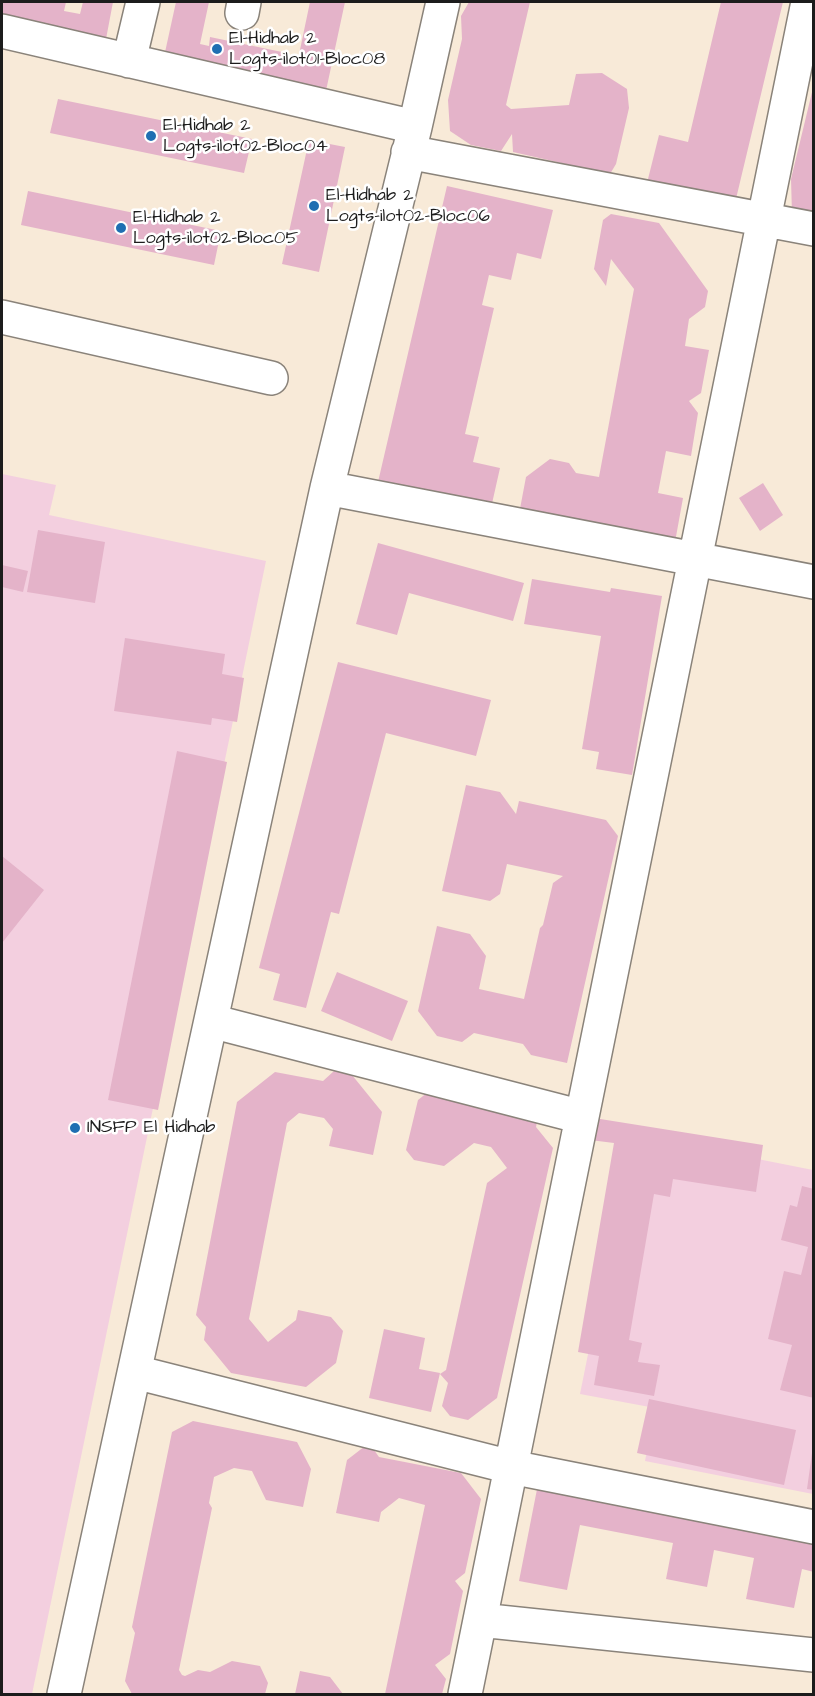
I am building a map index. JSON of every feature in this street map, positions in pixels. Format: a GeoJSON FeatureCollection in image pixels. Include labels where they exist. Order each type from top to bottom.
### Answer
{"type":"FeatureCollection","features":[{"type":"Feature","properties":{"kind":"street"},"geometry":{"type":"LineString","coordinates":[[129,61],[143,2]]}},
{"type":"Feature","properties":{"kind":"street"},"geometry":{"type":"LineString","coordinates":[[64,1695],[327,488],[443,2]]}},
{"type":"Feature","properties":{"kind":"street"},"geometry":{"type":"LineString","coordinates":[[465,1695],[764,220],[810,4]]}},
{"type":"Feature","properties":{"kind":"street"},"geometry":{"type":"LineString","coordinates":[[2,32],[129,61],[412,139],[764,220],[813,229]]}},
{"type":"Feature","properties":{"kind":"street"},"geometry":{"type":"LineString","coordinates":[[2,316],[271,378]]}},
{"type":"Feature","properties":{"kind":"street"},"geometry":{"type":"LineString","coordinates":[[327,488],[813,582]]}},
{"type":"Feature","properties":{"kind":"street"},"geometry":{"type":"LineString","coordinates":[[212,1021],[582,1117]]}},
{"type":"Feature","properties":{"kind":"street"},"geometry":{"type":"LineString","coordinates":[[135,1372],[512,1467],[813,1527]]}},
{"type":"Feature","properties":{"kind":"street"},"geometry":{"type":"LineString","coordinates":[[480,1620],[813,1655]]}},
{"type":"Feature","properties":{"kind":"shaded area","name":"INSFP El Hidhab"},"geometry":{"type":"Polygon","coordinates":[[[2,474],[56,485],[49,515],[266,561],[32,1694],[2,1694],[2,474]]]}},
{"type":"Feature","properties":{"kind":"shaded area"},"geometry":{"type":"Polygon","coordinates":[[[677,1143],[813,1170],[813,1494],[645,1461],[655,1408],[580,1394],[625,1170],[677,1143]]]}},
{"type":"Feature","properties":{"kind":"building"},"geometry":{"type":"Polygon","coordinates":[[[2,2],[66,2],[64,11],[80,14],[83,2],[113,2],[106,39],[2,18],[2,2]]]}},
{"type":"Feature","properties":{"kind":"building","name":"El-Hidhab 2 Logts-ilot01-Bloc08"},"geometry":{"type":"Polygon","coordinates":[[[176,2],[209,2],[200,44],[209,46],[210,37],[282,52],[280,61],[297,64],[310,2],[345,2],[324,100],[162,66],[176,2]]]}},
{"type":"Feature","properties":{"kind":"building"},"geometry":{"type":"Polygon","coordinates":[[[469,2],[530,2],[506,105],[511,109],[569,105],[576,74],[602,73],[627,89],[629,108],[616,164],[610,174],[513,152],[512,134],[501,151],[471,145],[450,131],[448,100],[462,39],[461,16],[469,2]]]}},
{"type":"Feature","properties":{"kind":"building"},"geometry":{"type":"Polygon","coordinates":[[[721,2],[783,2],[735,203],[647,183],[659,135],[688,142],[721,2]]]}},
{"type":"Feature","properties":{"kind":"building"},"geometry":{"type":"Polygon","coordinates":[[[813,88],[814,219],[792,214],[791,179],[813,88]]]}},
{"type":"Feature","properties":{"kind":"building","name":"El-Hidhab 2 Logts-ilot02-Bloc04"},"geometry":{"type":"Polygon","coordinates":[[[58,99],[252,139],[244,173],[50,133],[58,99]]]}},
{"type":"Feature","properties":{"kind":"building","name":"El-Hidhab 2 Logts-ilot02-Bloc06"},"geometry":{"type":"Polygon","coordinates":[[[309,140],[345,147],[319,272],[282,264],[309,140]]]}},
{"type":"Feature","properties":{"kind":"building"},"geometry":{"type":"Polygon","coordinates":[[[447,186],[553,210],[541,259],[517,253],[511,280],[489,275],[482,305],[494,308],[465,434],[479,437],[473,462],[500,468],[491,508],[378,482],[447,186]]]}},
{"type":"Feature","properties":{"kind":"building","name":"El-Hidhab 2 Logts-ilot02-Bloc05"},"geometry":{"type":"Polygon","coordinates":[[[28,191],[221,231],[214,265],[21,225],[28,191]]]}},
{"type":"Feature","properties":{"kind":"building"},"geometry":{"type":"Polygon","coordinates":[[[611,214],[659,223],[708,291],[705,307],[689,319],[685,346],[709,350],[701,393],[689,401],[698,413],[691,456],[666,451],[658,493],[683,498],[675,542],[519,514],[526,477],[550,459],[569,463],[576,473],[599,477],[634,289],[611,259],[606,286],[594,269],[603,220],[611,214]]]}},
{"type":"Feature","properties":{"kind":"building"},"geometry":{"type":"Polygon","coordinates":[[[763,483],[783,515],[760,531],[739,498],[763,483]]]}},
{"type":"Feature","properties":{"kind":"building"},"geometry":{"type":"Polygon","coordinates":[[[38,530],[105,542],[95,603],[27,592],[38,530]]]}},
{"type":"Feature","properties":{"kind":"building"},"geometry":{"type":"Polygon","coordinates":[[[378,543],[524,583],[513,621],[409,593],[397,635],[356,624],[378,543]]]}},
{"type":"Feature","properties":{"kind":"building"},"geometry":{"type":"Polygon","coordinates":[[[2,565],[28,571],[23,592],[2,587],[2,565]]]}},
{"type":"Feature","properties":{"kind":"building"},"geometry":{"type":"Polygon","coordinates":[[[532,579],[610,592],[611,588],[662,596],[632,775],[596,769],[599,752],[582,749],[601,636],[524,624],[532,579]]]}},
{"type":"Feature","properties":{"kind":"building"},"geometry":{"type":"Polygon","coordinates":[[[125,638],[225,654],[222,674],[244,678],[237,722],[212,718],[211,725],[114,711],[125,638]]]}},
{"type":"Feature","properties":{"kind":"building"},"geometry":{"type":"Polygon","coordinates":[[[338,662],[491,700],[476,756],[386,733],[339,914],[331,912],[306,1008],[273,1000],[280,974],[259,968],[338,662]]]}},
{"type":"Feature","properties":{"kind":"building"},"geometry":{"type":"Polygon","coordinates":[[[177,751],[227,762],[158,1110],[108,1100],[177,751]]]}},
{"type":"Feature","properties":{"kind":"building"},"geometry":{"type":"Polygon","coordinates":[[[466,785],[500,792],[516,814],[519,801],[606,820],[618,836],[567,1063],[531,1055],[523,1044],[474,1033],[462,1042],[437,1036],[418,1011],[437,926],[470,934],[486,956],[479,989],[524,999],[553,883],[563,876],[507,864],[500,894],[490,901],[442,891],[466,785]]]}},
{"type":"Feature","properties":{"kind":"building"},"geometry":{"type":"Polygon","coordinates":[[[2,856],[44,890],[2,943],[2,856]]]}},
{"type":"Feature","properties":{"kind":"building"},"geometry":{"type":"Polygon","coordinates":[[[337,972],[408,1001],[392,1041],[321,1011],[337,972]]]}},
{"type":"Feature","properties":{"kind":"building"},"geometry":{"type":"Polygon","coordinates":[[[334,1071],[352,1075],[382,1112],[373,1155],[329,1146],[333,1129],[324,1118],[299,1113],[287,1123],[249,1319],[268,1342],[296,1320],[298,1310],[331,1317],[343,1331],[336,1363],[306,1387],[231,1373],[204,1340],[206,1327],[196,1315],[237,1102],[275,1072],[323,1081],[334,1071]]]}},
{"type":"Feature","properties":{"kind":"building"},"geometry":{"type":"Polygon","coordinates":[[[433,1088],[529,1111],[537,1122],[536,1127],[553,1148],[497,1398],[468,1420],[450,1416],[442,1406],[448,1383],[440,1374],[446,1370],[487,1183],[507,1168],[491,1147],[474,1143],[444,1166],[414,1160],[406,1150],[418,1100],[433,1088]]]}},
{"type":"Feature","properties":{"kind":"building"},"geometry":{"type":"Polygon","coordinates":[[[594,1118],[763,1145],[756,1192],[673,1179],[670,1197],[654,1194],[629,1340],[642,1343],[638,1362],[660,1365],[654,1396],[594,1385],[599,1356],[578,1352],[614,1143],[590,1140],[594,1118]]]}},
{"type":"Feature","properties":{"kind":"building"},"geometry":{"type":"Polygon","coordinates":[[[802,1186],[814,1189],[814,1398],[780,1390],[792,1345],[768,1339],[784,1271],[801,1275],[808,1247],[781,1240],[790,1205],[797,1207],[802,1186]]]}},
{"type":"Feature","properties":{"kind":"building"},"geometry":{"type":"Polygon","coordinates":[[[384,1329],[425,1338],[419,1369],[440,1373],[431,1412],[369,1398],[384,1329]]]}},
{"type":"Feature","properties":{"kind":"building"},"geometry":{"type":"Polygon","coordinates":[[[649,1399],[796,1430],[784,1485],[637,1453],[649,1399]]]}},
{"type":"Feature","properties":{"kind":"building"},"geometry":{"type":"Polygon","coordinates":[[[193,1421],[297,1442],[311,1469],[303,1507],[266,1500],[252,1471],[234,1468],[214,1477],[209,1503],[212,1508],[179,1670],[185,1676],[198,1670],[210,1672],[232,1661],[260,1666],[268,1683],[265,1694],[132,1694],[125,1681],[135,1633],[132,1627],[172,1432],[193,1421]]]}},
{"type":"Feature","properties":{"kind":"building"},"geometry":{"type":"Polygon","coordinates":[[[369,1443],[379,1457],[461,1473],[481,1499],[465,1573],[455,1581],[463,1591],[450,1654],[435,1665],[446,1679],[442,1694],[385,1694],[425,1505],[399,1498],[381,1512],[379,1522],[336,1513],[347,1460],[369,1443]]]}},
{"type":"Feature","properties":{"kind":"building"},"geometry":{"type":"Polygon","coordinates":[[[812,1453],[814,1453],[814,1490],[807,1489],[812,1453]]]}},
{"type":"Feature","properties":{"kind":"building"},"geometry":{"type":"Polygon","coordinates":[[[540,1474],[814,1528],[814,1572],[802,1569],[794,1608],[746,1599],[754,1558],[714,1550],[707,1587],[666,1579],[673,1543],[580,1525],[567,1590],[519,1581],[540,1474]]]}},
{"type":"Feature","properties":{"kind":"building"},"geometry":{"type":"Polygon","coordinates":[[[300,1671],[330,1677],[343,1694],[295,1694],[300,1671]]]}},
{"type":"Feature","properties":{"kind":"place","name":"El-Hidhab 2 Logts-ilot01-Bloc08"},"geometry":{"type":"Point","coordinates":[217,49]}},
{"type":"Feature","properties":{"kind":"place","name":"El-Hidhab 2 Logts-ilot02-Bloc04"},"geometry":{"type":"Point","coordinates":[151,136]}},
{"type":"Feature","properties":{"kind":"place","name":"El-Hidhab 2 Logts-ilot02-Bloc06"},"geometry":{"type":"Point","coordinates":[314,206]}},
{"type":"Feature","properties":{"kind":"place","name":"El-Hidhab 2 Logts-ilot02-Bloc05"},"geometry":{"type":"Point","coordinates":[121,228]}},
{"type":"Feature","properties":{"kind":"place","name":"INSFP El Hidhab"},"geometry":{"type":"Point","coordinates":[75,1128]}}]}
